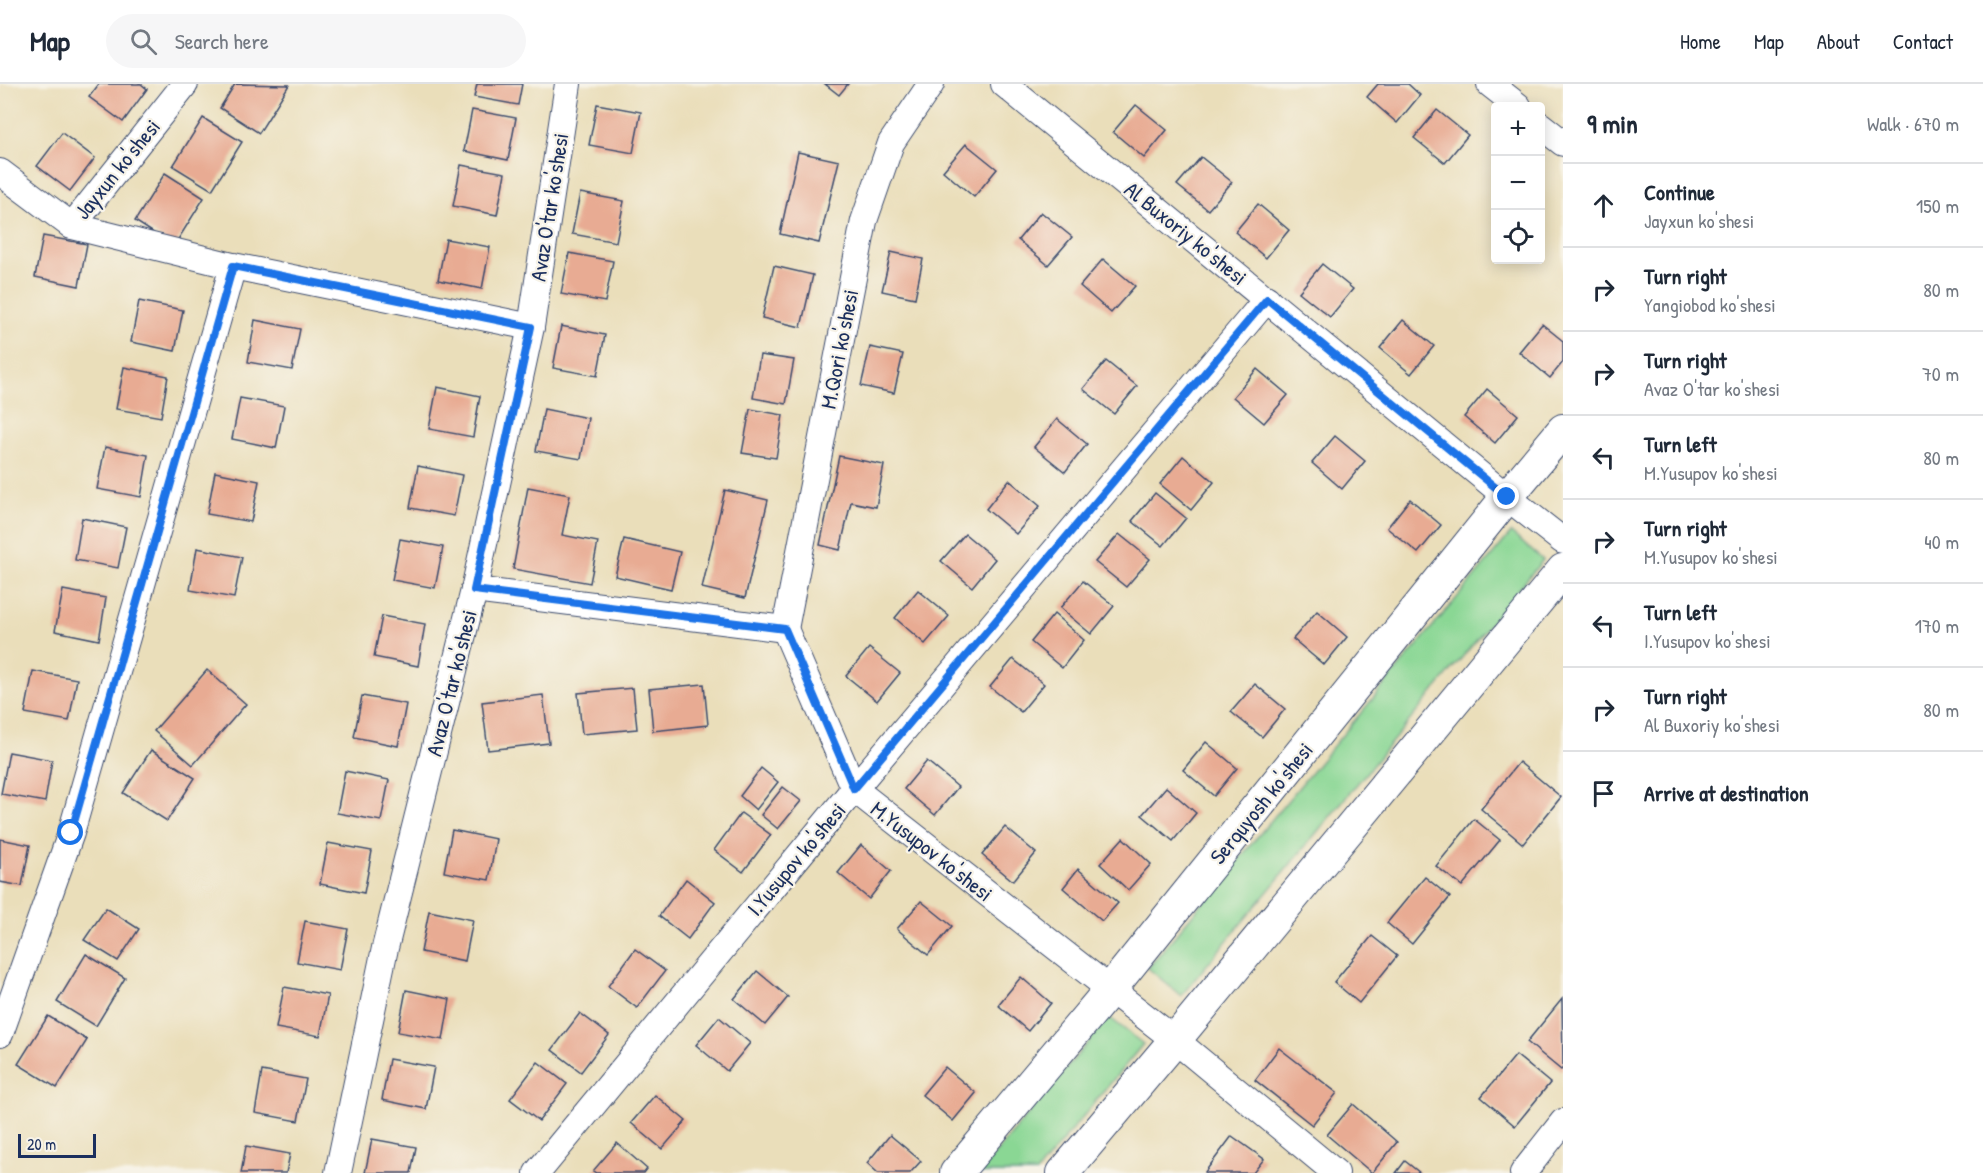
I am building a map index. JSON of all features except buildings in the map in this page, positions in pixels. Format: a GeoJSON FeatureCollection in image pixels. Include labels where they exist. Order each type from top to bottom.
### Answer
{"type":"FeatureCollection","features":[{"type":"Feature","properties":{"kind":"street","name":"Jayxun ko'shesi"},"geometry":{"type":"LineString","coordinates":[[72,225],[185,84]]}},
{"type":"Feature","properties":{"kind":"street","name":"Avaz O'tar ko'shesi"},"geometry":{"type":"LineString","coordinates":[[338,1173],[385,948],[474,590],[531,327],[568,84]]}},
{"type":"Feature","properties":{"kind":"street","name":"M.Qori ko'shesi"},"geometry":{"type":"LineString","coordinates":[[785,629],[864,221],[891,143],[931,84]]}},
{"type":"Feature","properties":{"kind":"street","name":"Al Buxoriy ko'shesi"},"geometry":{"type":"LineString","coordinates":[[1004,84],[1563,541]]}},
{"type":"Feature","properties":{"kind":"street"},"geometry":{"type":"LineString","coordinates":[[1490,84],[1513,102]]}},
{"type":"Feature","properties":{"kind":"street"},"geometry":{"type":"LineString","coordinates":[[1545,129],[1563,143]]}},
{"type":"Feature","properties":{"kind":"street"},"geometry":{"type":"LineString","coordinates":[[0,172],[72,225],[233,266],[531,327]]}},
{"type":"Feature","properties":{"kind":"street"},"geometry":{"type":"LineString","coordinates":[[0,1034],[71,833],[233,266]]}},
{"type":"Feature","properties":{"kind":"street","name":"I.Yusupov ko'shesi"},"geometry":{"type":"LineString","coordinates":[[537,1173],[854,789],[1267,299]]}},
{"type":"Feature","properties":{"kind":"street","name":"Serquyosh ko'shesi"},"geometry":{"type":"LineString","coordinates":[[956,1173],[1109,991],[1563,430]]}},
{"type":"Feature","properties":{"kind":"street"},"geometry":{"type":"LineString","coordinates":[[1063,1173],[1175,1041],[1563,570]]}},
{"type":"Feature","properties":{"kind":"street"},"geometry":{"type":"LineString","coordinates":[[474,590],[785,629]]}},
{"type":"Feature","properties":{"kind":"street","name":"M.Yusupov ko'shesi"},"geometry":{"type":"LineString","coordinates":[[785,629],[854,789],[1175,1041],[1336,1173]]}},
{"type":"Feature","properties":{"kind":"street"},"geometry":{"type":"LineString","coordinates":[[1523,1173],[1563,1122]]}},
{"type":"Feature","properties":{"kind":"green space"},"geometry":{"type":"Polygon","coordinates":[[[1511,533],[1543,560],[1181,996],[1148,968],[1511,533]]]}},
{"type":"Feature","properties":{"kind":"green space"},"geometry":{"type":"Polygon","coordinates":[[[1109,1017],[1143,1044],[1036,1173],[979,1173],[1109,1017]]]}},
{"type":"Feature","properties":{"kind":"route"},"geometry":{"type":"LineString","coordinates":[[71,833],[233,266],[531,327],[474,590],[785,629],[854,789],[1267,299],[1507,497]]}}]}
